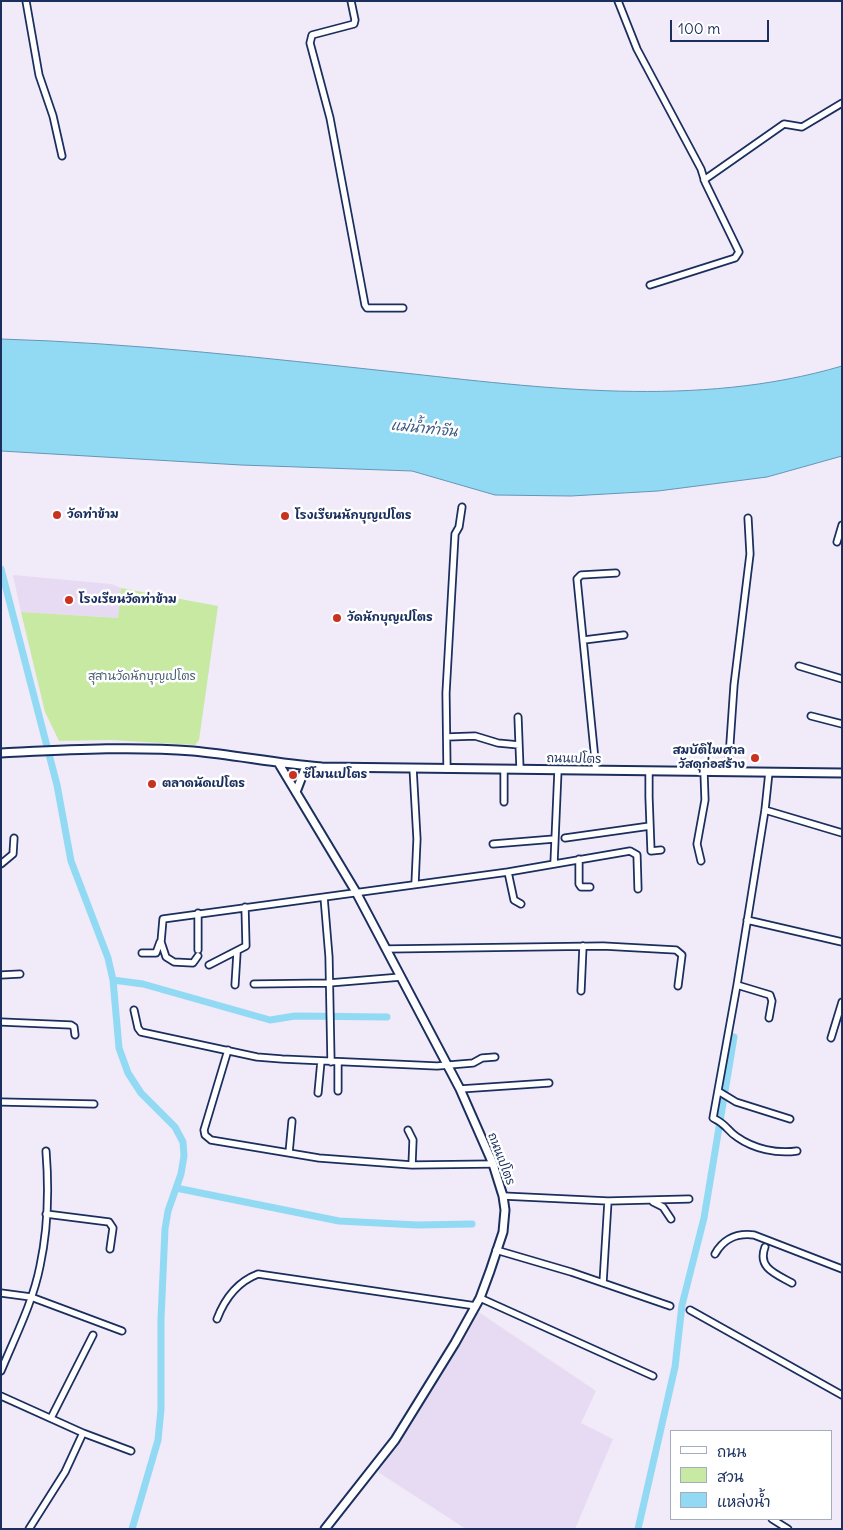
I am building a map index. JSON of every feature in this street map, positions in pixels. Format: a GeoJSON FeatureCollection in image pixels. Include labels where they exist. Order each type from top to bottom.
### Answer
{"type":"FeatureCollection","features":[{"type":"Feature","properties":{"kind":"street"},"geometry":{"type":"LineString","coordinates":[[26,1],[39,76],[53,116],[62,156]]}},
{"type":"Feature","properties":{"kind":"street"},"geometry":{"type":"LineString","coordinates":[[351,1],[355,20],[354,24],[312,35],[310,43],[330,118],[365,305],[367,308],[403,308]]}},
{"type":"Feature","properties":{"kind":"street"},"geometry":{"type":"LineString","coordinates":[[618,1],[637,49],[702,169],[704,180],[739,254],[735,258],[650,285]]}},
{"type":"Feature","properties":{"kind":"street"},"geometry":{"type":"LineString","coordinates":[[704,180],[784,124],[802,127],[842,103]]}},
{"type":"Feature","properties":{"kind":"street"},"geometry":{"type":"LineString","coordinates":[[447,769],[446,693],[455,534],[459,527],[462,507]]}},
{"type":"Feature","properties":{"kind":"street"},"geometry":{"type":"LineString","coordinates":[[728,772],[734,685],[750,554],[748,518]]}},
{"type":"Feature","properties":{"kind":"street"},"geometry":{"type":"LineString","coordinates":[[838,542],[842,525]]}},
{"type":"Feature","properties":{"kind":"street"},"geometry":{"type":"LineString","coordinates":[[596,770],[577,579],[581,575],[616,573]]}},
{"type":"Feature","properties":{"kind":"street"},"geometry":{"type":"LineString","coordinates":[[584,640],[624,635]]}},
{"type":"Feature","properties":{"kind":"street"},"geometry":{"type":"LineString","coordinates":[[799,666],[842,679]]}},
{"type":"Feature","properties":{"kind":"street"},"geometry":{"type":"LineString","coordinates":[[811,716],[842,724]]}},
{"type":"Feature","properties":{"kind":"street"},"geometry":{"type":"LineString","coordinates":[[518,717],[520,770]]}},
{"type":"Feature","properties":{"kind":"street"},"geometry":{"type":"LineString","coordinates":[[447,737],[475,736],[498,743],[519,745]]}},
{"type":"Feature","properties":{"kind":"street"},"geometry":{"type":"LineString","coordinates":[[1,753],[123,748],[194,751],[279,764]]}},
{"type":"Feature","properties":{"kind":"street","name":"ถนนเปโตร"},"geometry":{"type":"LineString","coordinates":[[279,764],[447,769],[842,773]]}},
{"type":"Feature","properties":{"kind":"street","name":"ถนนเปโตร"},"geometry":{"type":"LineString","coordinates":[[279,764],[356,892],[446,1066],[460,1089],[493,1164],[503,1196],[505,1221],[476,1306],[395,1440],[325,1529]]}},
{"type":"Feature","properties":{"kind":"street"},"geometry":{"type":"LineString","coordinates":[[296,792],[306,766]]}},
{"type":"Feature","properties":{"kind":"street"},"geometry":{"type":"LineString","coordinates":[[413,768],[417,839],[415,884]]}},
{"type":"Feature","properties":{"kind":"street"},"geometry":{"type":"LineString","coordinates":[[504,769],[504,802]]}},
{"type":"Feature","properties":{"kind":"street"},"geometry":{"type":"LineString","coordinates":[[554,863],[558,770]]}},
{"type":"Feature","properties":{"kind":"street"},"geometry":{"type":"LineString","coordinates":[[649,771],[651,850],[661,850]]}},
{"type":"Feature","properties":{"kind":"street"},"geometry":{"type":"LineString","coordinates":[[702,861],[697,844],[705,800],[704,772]]}},
{"type":"Feature","properties":{"kind":"street"},"geometry":{"type":"LineString","coordinates":[[768,772],[765,810],[719,1092],[713,1118],[725,1123],[738,1138],[774,1153],[797,1151]]}},
{"type":"Feature","properties":{"kind":"street"},"geometry":{"type":"LineString","coordinates":[[765,810],[842,833]]}},
{"type":"Feature","properties":{"kind":"street"},"geometry":{"type":"LineString","coordinates":[[565,838],[650,826]]}},
{"type":"Feature","properties":{"kind":"street"},"geometry":{"type":"LineString","coordinates":[[1,864],[12,854],[14,838]]}},
{"type":"Feature","properties":{"kind":"street"},"geometry":{"type":"LineString","coordinates":[[493,844],[554,839]]}},
{"type":"Feature","properties":{"kind":"street"},"geometry":{"type":"LineString","coordinates":[[198,956],[193,963],[174,962],[163,954],[161,942],[163,919],[508,872],[634,851],[637,855],[638,889]]}},
{"type":"Feature","properties":{"kind":"street"},"geometry":{"type":"LineString","coordinates":[[578,859],[579,884],[581,887],[590,887]]}},
{"type":"Feature","properties":{"kind":"street"},"geometry":{"type":"LineString","coordinates":[[508,872],[514,900],[521,904]]}},
{"type":"Feature","properties":{"kind":"street"},"geometry":{"type":"LineString","coordinates":[[324,897],[331,1062]]}},
{"type":"Feature","properties":{"kind":"street"},"geometry":{"type":"LineString","coordinates":[[209,965],[244,949],[247,941],[245,907]]}},
{"type":"Feature","properties":{"kind":"street"},"geometry":{"type":"LineString","coordinates":[[198,913],[198,950]]}},
{"type":"Feature","properties":{"kind":"street"},"geometry":{"type":"LineString","coordinates":[[747,920],[842,942]]}},
{"type":"Feature","properties":{"kind":"street"},"geometry":{"type":"LineString","coordinates":[[142,953],[156,953],[161,942]]}},
{"type":"Feature","properties":{"kind":"street"},"geometry":{"type":"LineString","coordinates":[[581,991],[583,946]]}},
{"type":"Feature","properties":{"kind":"street"},"geometry":{"type":"LineString","coordinates":[[386,949],[583,946],[676,950],[682,955],[678,986]]}},
{"type":"Feature","properties":{"kind":"street"},"geometry":{"type":"LineString","coordinates":[[235,985],[237,953]]}},
{"type":"Feature","properties":{"kind":"street"},"geometry":{"type":"LineString","coordinates":[[1,975],[20,974]]}},
{"type":"Feature","properties":{"kind":"street"},"geometry":{"type":"LineString","coordinates":[[254,984],[329,983],[401,977]]}},
{"type":"Feature","properties":{"kind":"street"},"geometry":{"type":"LineString","coordinates":[[737,985],[770,995],[772,1001],[769,1018]]}},
{"type":"Feature","properties":{"kind":"street"},"geometry":{"type":"LineString","coordinates":[[831,1038],[842,1002]]}},
{"type":"Feature","properties":{"kind":"street"},"geometry":{"type":"LineString","coordinates":[[134,1010],[138,1028],[141,1032],[258,1057],[321,1062],[446,1066],[473,1063],[482,1058],[495,1057]]}},
{"type":"Feature","properties":{"kind":"street"},"geometry":{"type":"LineString","coordinates":[[1,1022],[71,1025],[74,1027],[75,1034]]}},
{"type":"Feature","properties":{"kind":"street"},"geometry":{"type":"LineString","coordinates":[[228,1050],[204,1130],[205,1136],[211,1140],[318,1158],[412,1165],[493,1164]]}},
{"type":"Feature","properties":{"kind":"street"},"geometry":{"type":"LineString","coordinates":[[318,1092],[321,1062]]}},
{"type":"Feature","properties":{"kind":"street"},"geometry":{"type":"LineString","coordinates":[[338,1062],[338,1091]]}},
{"type":"Feature","properties":{"kind":"street"},"geometry":{"type":"LineString","coordinates":[[460,1089],[549,1083]]}},
{"type":"Feature","properties":{"kind":"street"},"geometry":{"type":"LineString","coordinates":[[719,1092],[728,1099],[790,1119]]}},
{"type":"Feature","properties":{"kind":"street"},"geometry":{"type":"LineString","coordinates":[[1,1102],[94,1104]]}},
{"type":"Feature","properties":{"kind":"street"},"geometry":{"type":"LineString","coordinates":[[289,1153],[292,1121]]}},
{"type":"Feature","properties":{"kind":"street"},"geometry":{"type":"LineString","coordinates":[[408,1130],[413,1140],[412,1165]]}},
{"type":"Feature","properties":{"kind":"street"},"geometry":{"type":"LineString","coordinates":[[1,1371],[40,1267],[49,1188],[46,1151]]}},
{"type":"Feature","properties":{"kind":"street"},"geometry":{"type":"LineString","coordinates":[[503,1196],[608,1201],[689,1199]]}},
{"type":"Feature","properties":{"kind":"street"},"geometry":{"type":"LineString","coordinates":[[603,1283],[608,1201]]}},
{"type":"Feature","properties":{"kind":"street"},"geometry":{"type":"LineString","coordinates":[[652,1201],[662,1207],[670,1219]]}},
{"type":"Feature","properties":{"kind":"street"},"geometry":{"type":"LineString","coordinates":[[46,1214],[109,1222],[113,1228],[110,1249]]}},
{"type":"Feature","properties":{"kind":"street"},"geometry":{"type":"LineString","coordinates":[[715,1254],[721,1244],[730,1238],[746,1234],[842,1269]]}},
{"type":"Feature","properties":{"kind":"street"},"geometry":{"type":"LineString","coordinates":[[767,1243],[763,1261],[765,1266],[792,1283]]}},
{"type":"Feature","properties":{"kind":"street"},"geometry":{"type":"LineString","coordinates":[[496,1250],[670,1306]]}},
{"type":"Feature","properties":{"kind":"street"},"geometry":{"type":"LineString","coordinates":[[216,1319],[223,1302],[230,1293],[242,1283],[258,1274],[476,1306]]}},
{"type":"Feature","properties":{"kind":"street"},"geometry":{"type":"LineString","coordinates":[[1,1293],[30,1297],[122,1331]]}},
{"type":"Feature","properties":{"kind":"street"},"geometry":{"type":"LineString","coordinates":[[480,1298],[653,1376]]}},
{"type":"Feature","properties":{"kind":"street"},"geometry":{"type":"LineString","coordinates":[[690,1310],[842,1396]]}},
{"type":"Feature","properties":{"kind":"street"},"geometry":{"type":"LineString","coordinates":[[51,1418],[93,1334]]}},
{"type":"Feature","properties":{"kind":"street"},"geometry":{"type":"LineString","coordinates":[[1,1396],[82,1432],[132,1451]]}},
{"type":"Feature","properties":{"kind":"street"},"geometry":{"type":"LineString","coordinates":[[29,1529],[64,1472],[82,1432]]}},
{"type":"Feature","properties":{"kind":"street"},"geometry":{"type":"LineString","coordinates":[[774,1520],[788,1529]]}},
{"type":"Feature","properties":{"kind":"shaded area","name":"โรงเรียนวัดท่าข้าม"},"geometry":{"type":"Polygon","coordinates":[[[13,575],[111,584],[121,588],[118,618],[21,612],[13,575]]]}},
{"type":"Feature","properties":{"kind":"shaded area"},"geometry":{"type":"Polygon","coordinates":[[[477,1311],[596,1391],[581,1423],[613,1439],[575,1529],[466,1529],[378,1472],[412,1423],[477,1311]]]}},
{"type":"Feature","properties":{"kind":"green space","name":"สุสานวัดนักบุญเปโตร"},"geometry":{"type":"Polygon","coordinates":[[[121,588],[218,606],[199,740],[195,745],[111,740],[59,741],[45,712],[21,612],[118,618],[121,588]]]}},
{"type":"Feature","properties":{"kind":"water","name":"แม่น้ำท่าจีน"},"geometry":{"type":"Polygon","coordinates":[[[1,339],[100,344],[248,356],[507,384],[619,391],[675,391],[731,387],[787,379],[842,366],[842,456],[767,477],[658,491],[571,496],[495,495],[412,471],[241,465],[1,451],[1,339]]]}},
{"type":"Feature","properties":{"kind":"waterway"},"geometry":{"type":"LineString","coordinates":[[1,569],[57,785],[71,861],[108,958],[113,980],[119,1048],[128,1073],[141,1093],[175,1127],[183,1142],[184,1156],[181,1174],[168,1211],[165,1229],[161,1319],[161,1409],[158,1440],[132,1529]]}},
{"type":"Feature","properties":{"kind":"waterway"},"geometry":{"type":"LineString","coordinates":[[113,980],[143,984],[270,1020],[295,1016],[387,1017]]}},
{"type":"Feature","properties":{"kind":"waterway"},"geometry":{"type":"LineString","coordinates":[[638,1529],[675,1367],[682,1305],[704,1218],[734,1037]]}},
{"type":"Feature","properties":{"kind":"waterway"},"geometry":{"type":"LineString","coordinates":[[176,1188],[339,1221],[417,1225],[472,1224]]}},
{"type":"Feature","properties":{"kind":"place","name":"วัดท่าข้าม"},"geometry":{"type":"Point","coordinates":[57,515]}},
{"type":"Feature","properties":{"kind":"place","name":"โรงเรียนนักบุญเปโตร"},"geometry":{"type":"Point","coordinates":[285,516]}},
{"type":"Feature","properties":{"kind":"place","name":"โรงเรียนวัดท่าข้าม"},"geometry":{"type":"Point","coordinates":[69,600]}},
{"type":"Feature","properties":{"kind":"place","name":"วัดนักบุญเปโตร"},"geometry":{"type":"Point","coordinates":[337,618]}},
{"type":"Feature","properties":{"kind":"place","name":"สมบัติไพศาล วัสดุก่อสร้าง"},"geometry":{"type":"Point","coordinates":[755,758]}},
{"type":"Feature","properties":{"kind":"place","name":"ซีโมนเปโตร"},"geometry":{"type":"Point","coordinates":[293,775]}},
{"type":"Feature","properties":{"kind":"place","name":"ตลาดนัดเปโตร"},"geometry":{"type":"Point","coordinates":[152,784]}}]}
